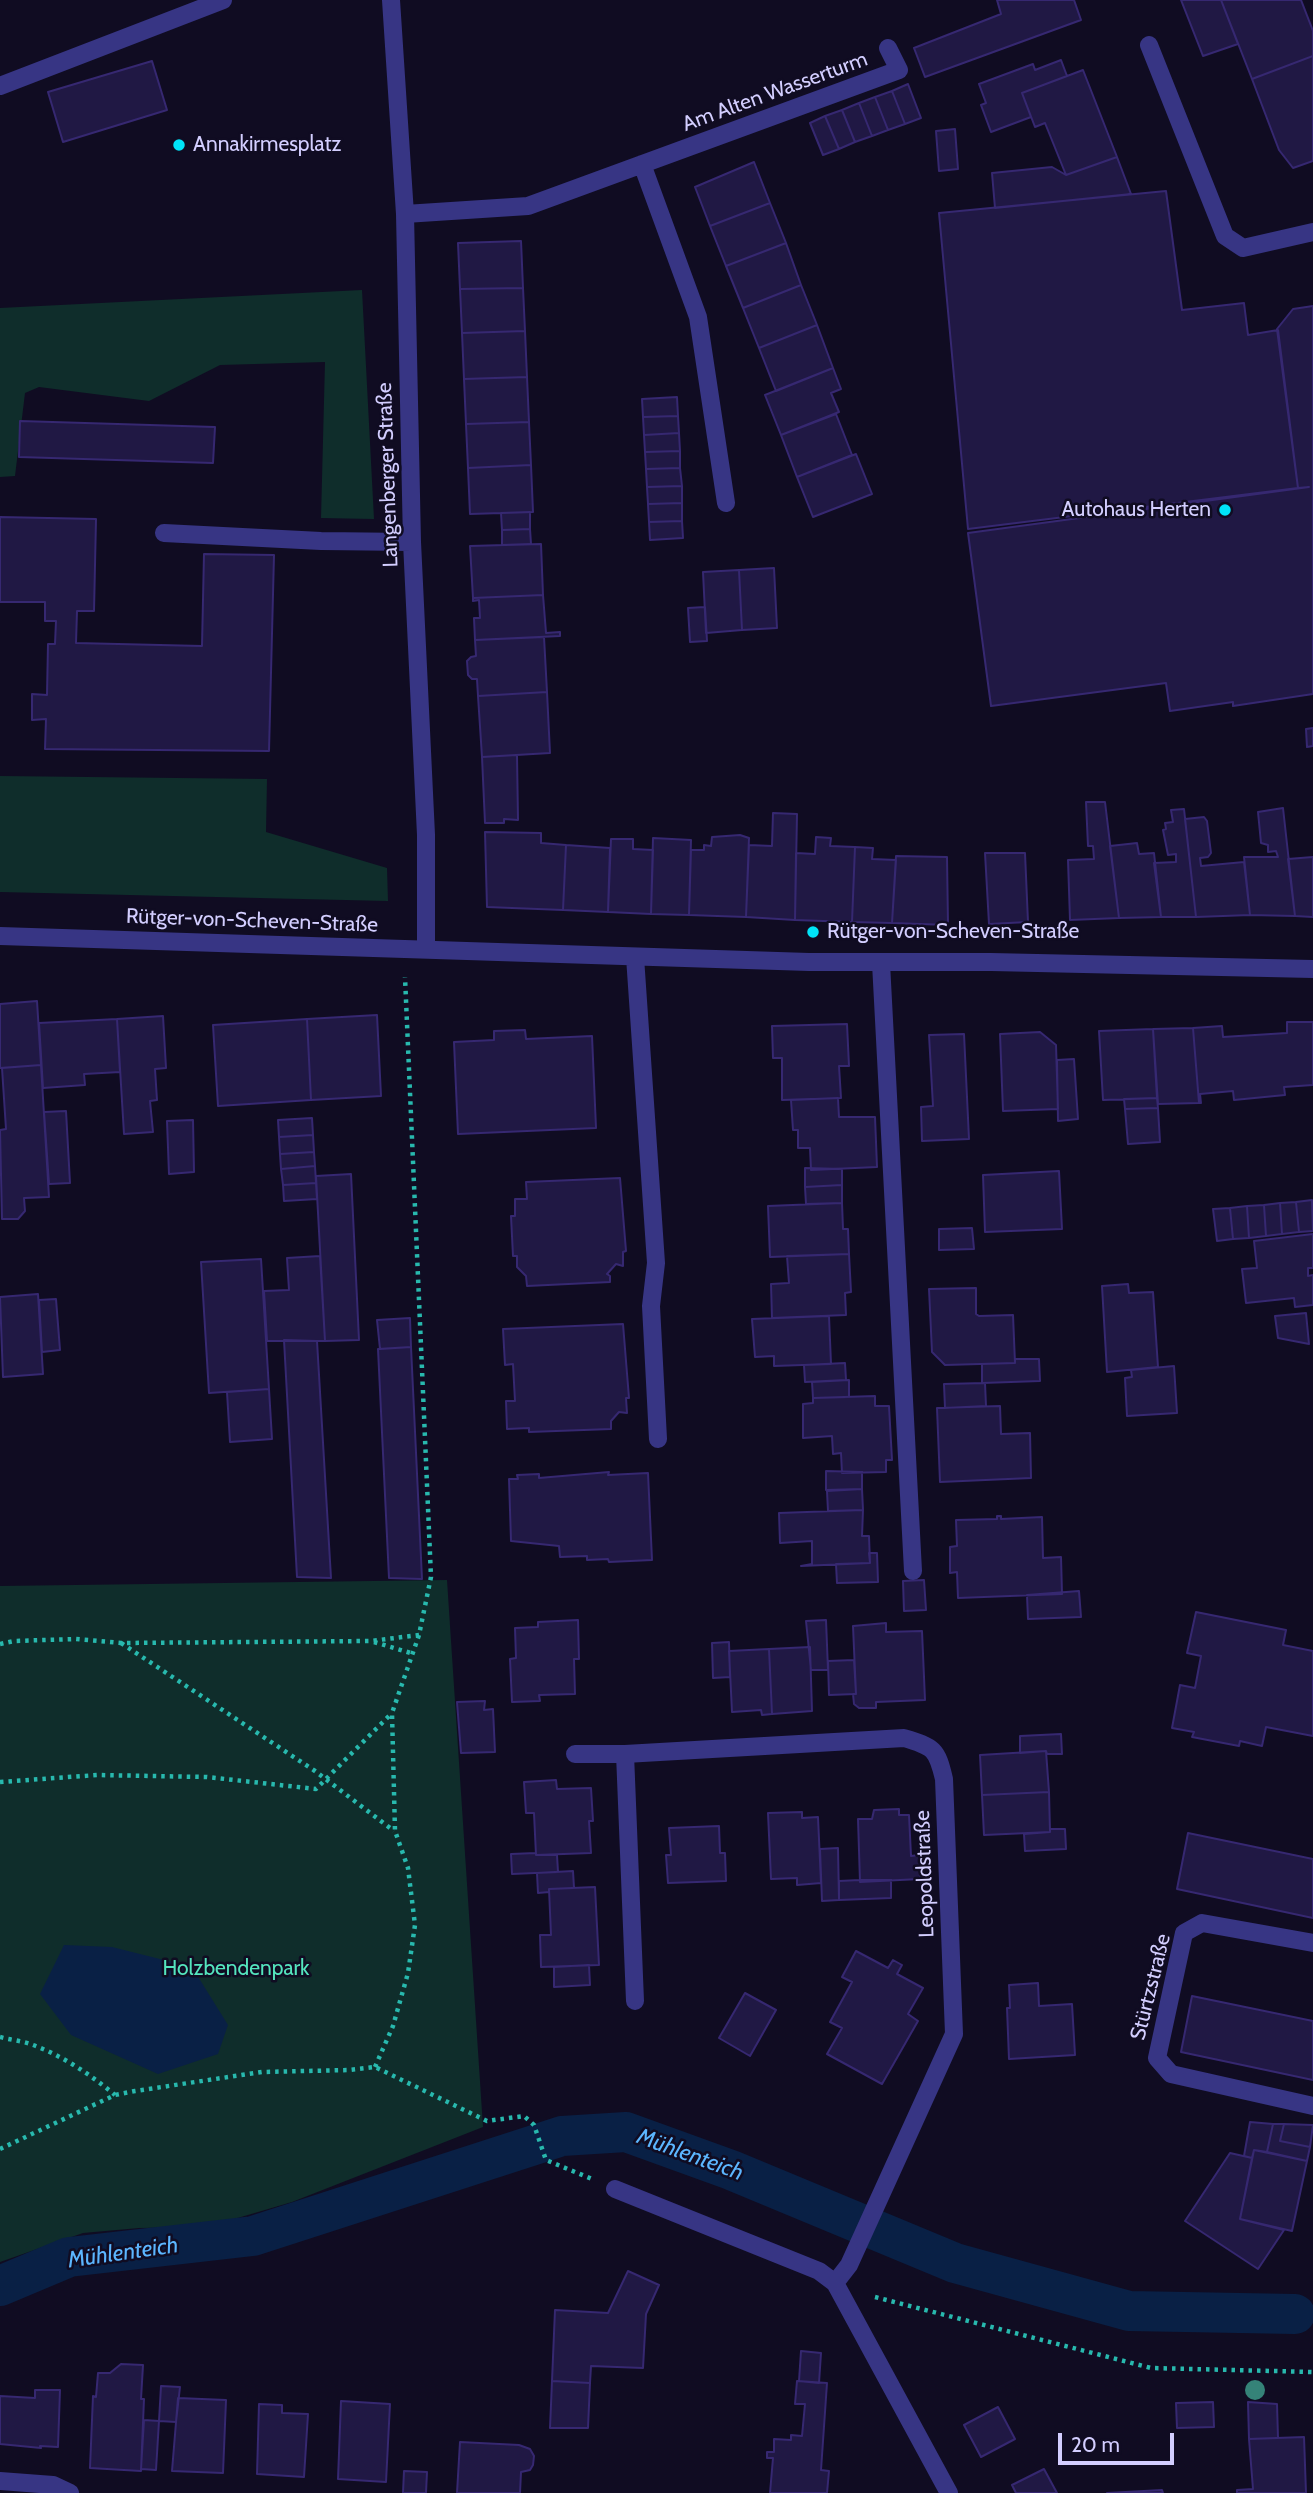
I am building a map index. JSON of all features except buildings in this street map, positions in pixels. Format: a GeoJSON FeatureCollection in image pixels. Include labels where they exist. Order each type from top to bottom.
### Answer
{"type":"FeatureCollection","features":[{"type":"Feature","properties":{"kind":"street"},"geometry":{"type":"LineString","coordinates":[[0,86],[223,0]]}},
{"type":"Feature","properties":{"kind":"street","name":"Langenberger Straße"},"geometry":{"type":"LineString","coordinates":[[391,0],[405,214],[412,542],[426,835],[426,948]]}},
{"type":"Feature","properties":{"kind":"street"},"geometry":{"type":"LineString","coordinates":[[1150,45],[1225,236],[1243,248],[1313,232]]}},
{"type":"Feature","properties":{"kind":"street","name":"Am Alten Wasserturm"},"geometry":{"type":"LineString","coordinates":[[405,214],[528,206],[899,70],[888,48]]}},
{"type":"Feature","properties":{"kind":"street"},"geometry":{"type":"LineString","coordinates":[[642,164],[698,317],[726,503]]}},
{"type":"Feature","properties":{"kind":"street"},"geometry":{"type":"LineString","coordinates":[[164,533],[291,540],[412,542]]}},
{"type":"Feature","properties":{"kind":"street","name":"Rütger-von-Scheven-Straße"},"geometry":{"type":"LineString","coordinates":[[0,936],[635,957],[1313,969]]}},
{"type":"Feature","properties":{"kind":"street"},"geometry":{"type":"LineString","coordinates":[[635,957],[656,1263],[651,1306],[658,1439]]}},
{"type":"Feature","properties":{"kind":"street"},"geometry":{"type":"LineString","coordinates":[[881,963],[913,1571]]}},
{"type":"Feature","properties":{"kind":"street","name":"Leopoldstraße"},"geometry":{"type":"LineString","coordinates":[[575,1754],[625,1754],[904,1738],[923,1744],[939,1756],[944,1779],[954,2034],[849,2265],[836,2285]]}},
{"type":"Feature","properties":{"kind":"street"},"geometry":{"type":"LineString","coordinates":[[625,1754],[635,2001]]}},
{"type":"Feature","properties":{"kind":"street","name":"Stürtzstraße"},"geometry":{"type":"LineString","coordinates":[[1313,1943],[1202,1923],[1184,1933],[1157,2058],[1171,2074],[1313,2106]]}},
{"type":"Feature","properties":{"kind":"street"},"geometry":{"type":"LineString","coordinates":[[615,2189],[819,2271],[836,2285],[949,2493]]}},
{"type":"Feature","properties":{"kind":"street"},"geometry":{"type":"LineString","coordinates":[[0,2481],[53,2486],[70,2493]]}},
{"type":"Feature","properties":{"kind":"path"},"geometry":{"type":"LineString","coordinates":[[375,2067],[393,2026],[408,1973],[415,1925],[408,1868],[395,1831],[392,1713],[414,1654],[431,1577],[404,948]]}},
{"type":"Feature","properties":{"kind":"path"},"geometry":{"type":"LineString","coordinates":[[0,1644],[76,1639],[121,1643],[371,1641],[419,1635]]}},
{"type":"Feature","properties":{"kind":"path"},"geometry":{"type":"LineString","coordinates":[[371,1641],[414,1654]]}},
{"type":"Feature","properties":{"kind":"path"},"geometry":{"type":"LineString","coordinates":[[121,1643],[326,1780],[395,1831]]}},
{"type":"Feature","properties":{"kind":"path"},"geometry":{"type":"LineString","coordinates":[[0,1782],[96,1775],[207,1777],[316,1789],[392,1713]]}},
{"type":"Feature","properties":{"kind":"path"},"geometry":{"type":"LineString","coordinates":[[0,2037],[33,2045],[51,2054],[91,2075],[116,2095]]}},
{"type":"Feature","properties":{"kind":"path"},"geometry":{"type":"LineString","coordinates":[[0,2149],[116,2095],[262,2072],[375,2067],[487,2121],[524,2116],[534,2124],[546,2160],[615,2189]]}},
{"type":"Feature","properties":{"kind":"path"},"geometry":{"type":"LineString","coordinates":[[836,2285],[1151,2368],[1313,2372]]}},
{"type":"Feature","properties":{"kind":"green space"},"geometry":{"type":"Polygon","coordinates":[[[362,290],[374,519],[321,518],[325,362],[220,365],[149,401],[39,387],[25,393],[15,476],[0,477],[0,308],[362,290]]]}},
{"type":"Feature","properties":{"kind":"green space"},"geometry":{"type":"Polygon","coordinates":[[[0,776],[267,779],[266,832],[387,868],[388,901],[0,892],[0,776]]]}},
{"type":"Feature","properties":{"kind":"green space","name":"Holzbendenpark"},"geometry":{"type":"Polygon","coordinates":[[[447,1580],[483,2127],[292,2202],[207,2227],[139,2228],[83,2233],[0,2262],[0,1586],[447,1580]]]}},
{"type":"Feature","properties":{"kind":"water"},"geometry":{"type":"Polygon","coordinates":[[[64,1945],[112,1947],[192,1967],[228,2025],[218,2054],[158,2074],[71,2035],[40,1994],[64,1945]]]}},
{"type":"Feature","properties":{"kind":"waterway","name":"Mühlenteich"},"geometry":{"type":"LineString","coordinates":[[0,2286],[69,2257],[253,2236],[562,2136],[626,2132],[731,2170],[955,2263],[1129,2311],[1295,2314]]}},
{"type":"Feature","properties":{"kind":"place","name":"Annakirmesplatz"},"geometry":{"type":"Point","coordinates":[179,145]}},
{"type":"Feature","properties":{"kind":"place","name":"Autohaus Herten"},"geometry":{"type":"Point","coordinates":[1225,510]}},
{"type":"Feature","properties":{"kind":"place","name":"Rütger-von-Scheven-Straße"},"geometry":{"type":"Point","coordinates":[813,932]}}]}
